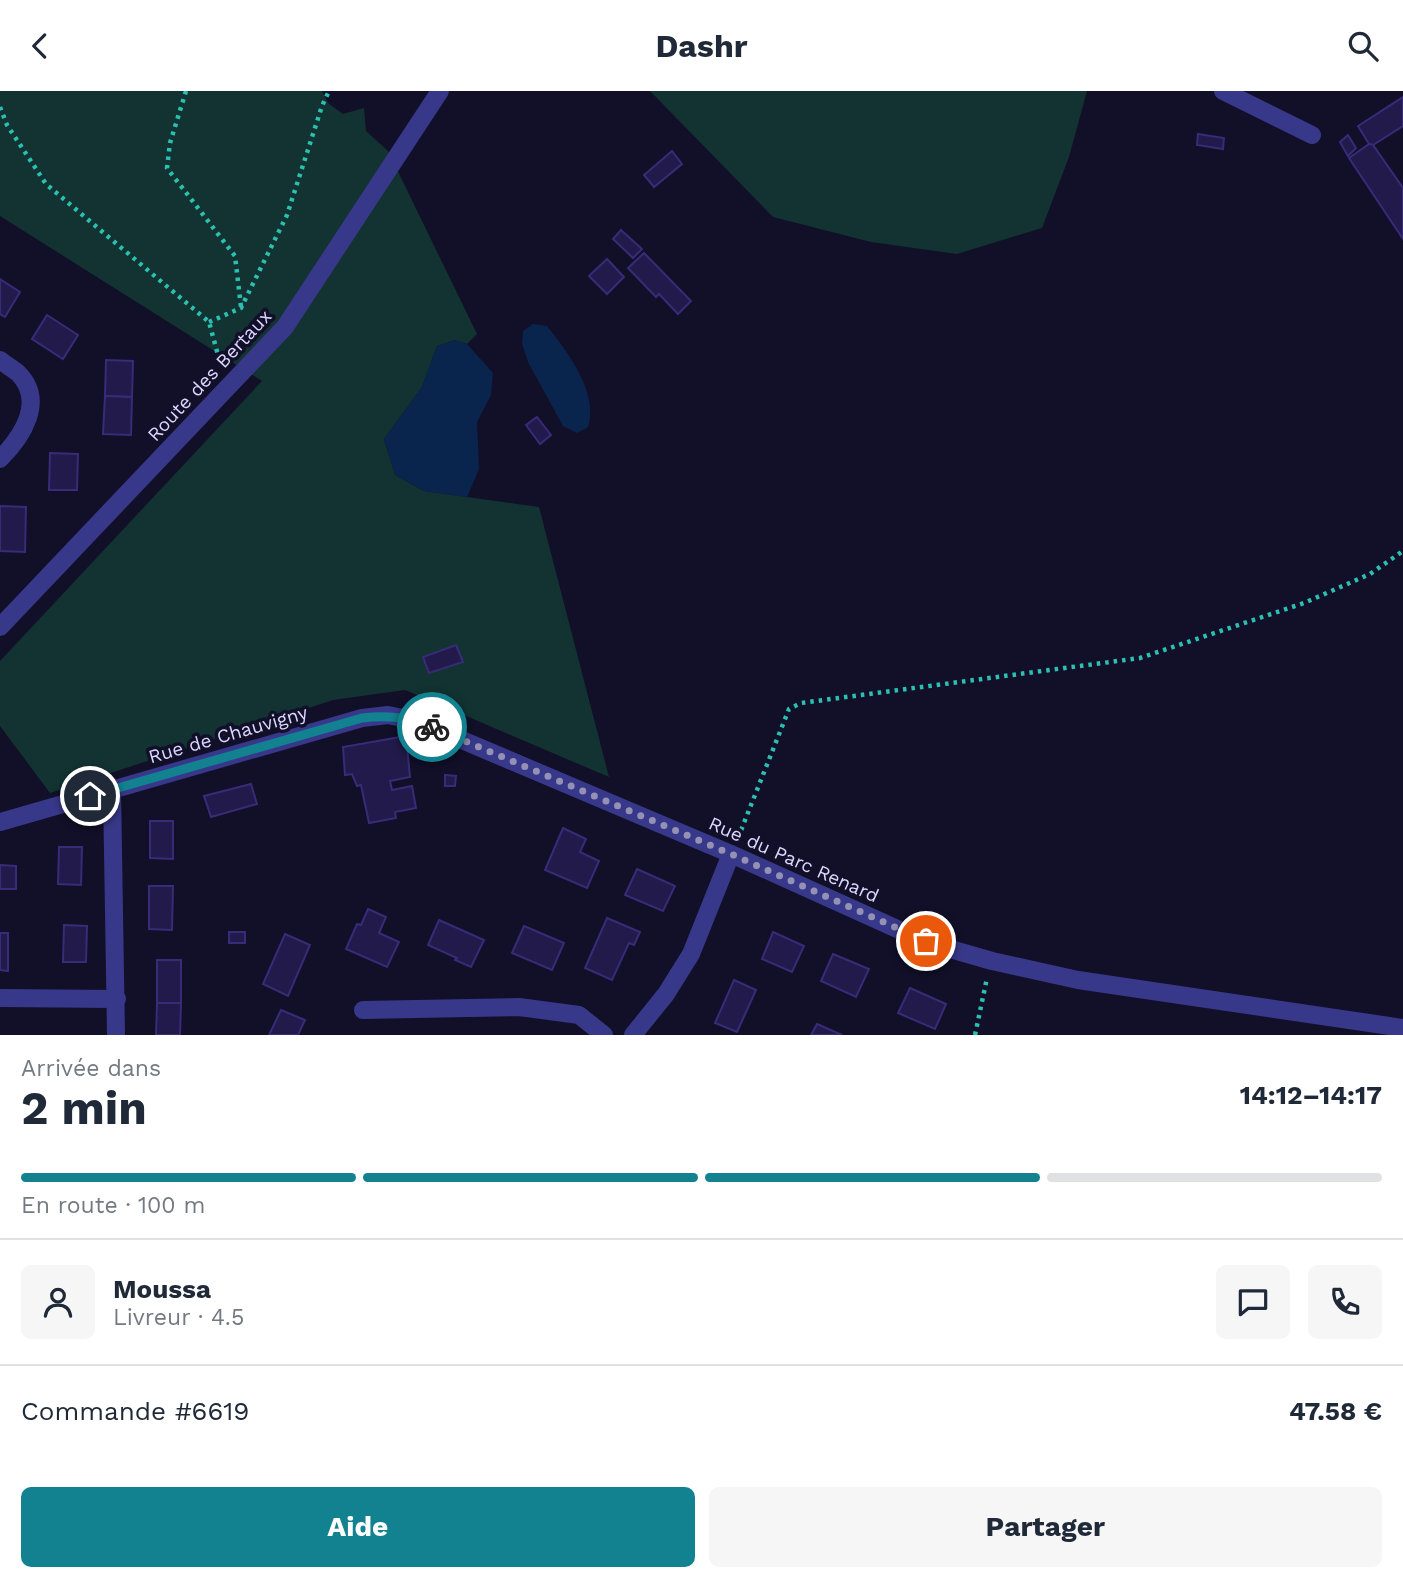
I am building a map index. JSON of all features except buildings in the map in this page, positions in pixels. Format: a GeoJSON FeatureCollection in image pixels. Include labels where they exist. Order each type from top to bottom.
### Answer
{"type":"FeatureCollection","features":[{"type":"Feature","properties":{"kind":"street","name":"Route des Bertaux"},"geometry":{"type":"LineString","coordinates":[[0,627],[285,327],[440,91]]}},
{"type":"Feature","properties":{"kind":"street"},"geometry":{"type":"LineString","coordinates":[[1223,91],[1312,135]]}},
{"type":"Feature","properties":{"kind":"street"},"geometry":{"type":"LineString","coordinates":[[0,361],[20,375],[32,399],[28,423],[15,445],[0,459]]}},
{"type":"Feature","properties":{"kind":"street","name":"Rue du Parc Renard"},"geometry":{"type":"LineString","coordinates":[[388,715],[417,720],[731,854],[926,941],[992,961],[1078,979],[1403,1028]]}},
{"type":"Feature","properties":{"kind":"street","name":"Rue de Chauvigny"},"geometry":{"type":"LineString","coordinates":[[0,822],[362,718],[388,715]]}},
{"type":"Feature","properties":{"kind":"street"},"geometry":{"type":"LineString","coordinates":[[113,790],[116,1035]]}},
{"type":"Feature","properties":{"kind":"street"},"geometry":{"type":"LineString","coordinates":[[633,1035],[666,994],[691,954],[731,854]]}},
{"type":"Feature","properties":{"kind":"street"},"geometry":{"type":"LineString","coordinates":[[0,998],[117,999]]}},
{"type":"Feature","properties":{"kind":"street"},"geometry":{"type":"LineString","coordinates":[[363,1010],[519,1007],[579,1015],[604,1035]]}},
{"type":"Feature","properties":{"kind":"path"},"geometry":{"type":"LineString","coordinates":[[186,91],[170,143],[167,168],[235,256],[241,307]]}},
{"type":"Feature","properties":{"kind":"path"},"geometry":{"type":"LineString","coordinates":[[209,321],[241,307],[287,215],[329,91]]}},
{"type":"Feature","properties":{"kind":"path"},"geometry":{"type":"LineString","coordinates":[[0,107],[7,125],[46,184],[209,321],[227,388]]}},
{"type":"Feature","properties":{"kind":"path"},"geometry":{"type":"LineString","coordinates":[[731,854],[789,709],[801,703],[1140,658],[1304,603],[1370,574],[1403,551]]}},
{"type":"Feature","properties":{"kind":"path"},"geometry":{"type":"LineString","coordinates":[[975,1035],[982,995],[992,961]]}},
{"type":"Feature","properties":{"kind":"green space"},"geometry":{"type":"Polygon","coordinates":[[[0,91],[322,91],[328,103],[343,114],[364,108],[366,131],[388,151],[477,334],[467,344],[455,340],[437,346],[422,387],[384,439],[395,475],[424,491],[539,507],[609,777],[405,690],[333,700],[50,793],[0,726],[0,661],[262,381],[0,216],[0,91]]]}},
{"type":"Feature","properties":{"kind":"green space"},"geometry":{"type":"Polygon","coordinates":[[[650,91],[1087,91],[1069,157],[1042,228],[957,254],[871,242],[773,217],[650,91]]]}},
{"type":"Feature","properties":{"kind":"water"},"geometry":{"type":"Polygon","coordinates":[[[533,324],[547,326],[572,360],[585,387],[589,400],[588,427],[577,433],[563,426],[528,362],[522,344],[523,331],[533,324]]]}},
{"type":"Feature","properties":{"kind":"water"},"geometry":{"type":"Polygon","coordinates":[[[455,340],[467,344],[493,373],[491,395],[477,422],[479,469],[467,497],[424,491],[395,475],[384,439],[422,387],[437,346],[455,340]]]}},
{"type":"Feature","properties":{"kind":"way so far"},"geometry":{"type":"LineString","coordinates":[[432,727],[731,854],[926,941]]}},
{"type":"Feature","properties":{"kind":"route"},"geometry":{"type":"LineString","coordinates":[[90,796],[362,718],[388,715],[417,720],[432,727]]}}]}
